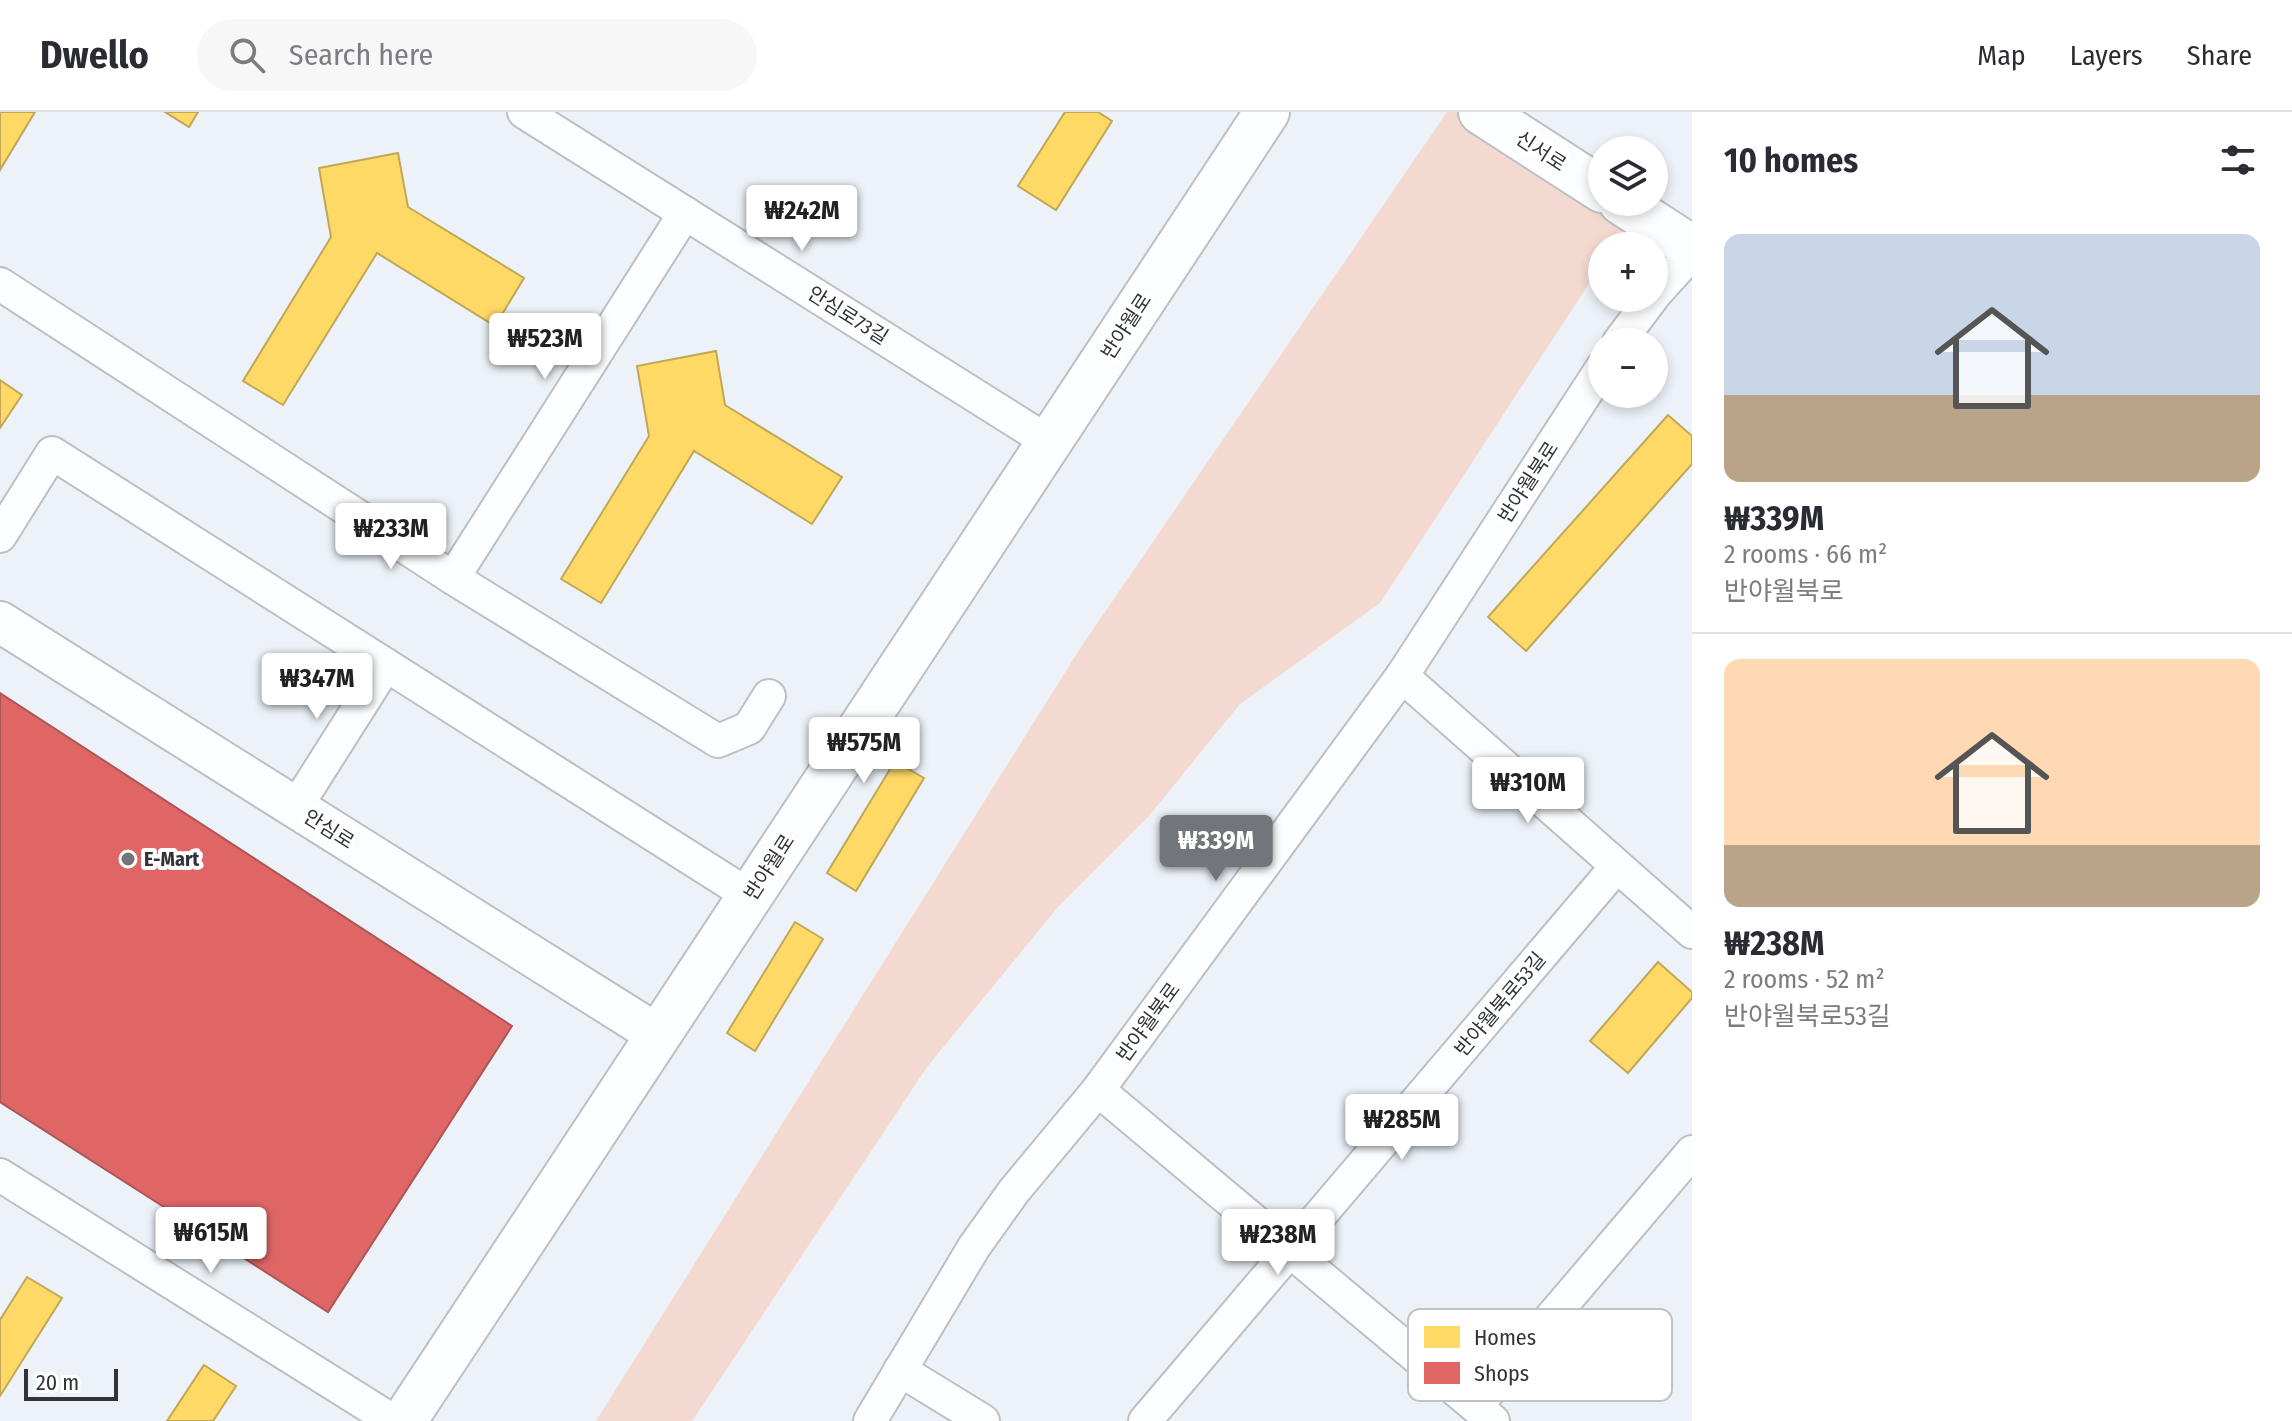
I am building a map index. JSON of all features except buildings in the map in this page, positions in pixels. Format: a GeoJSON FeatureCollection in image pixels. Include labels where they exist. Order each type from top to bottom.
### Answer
{"type":"FeatureCollection","features":[{"type":"Feature","properties":{"kind":"main road","name":"반야월로"},"geometry":{"type":"LineString","coordinates":[[404,1421],[1267,112]]}},
{"type":"Feature","properties":{"kind":"main road","name":"신서로"},"geometry":{"type":"LineString","coordinates":[[1481,112],[1588,181]]}},
{"type":"Feature","properties":{"kind":"main road"},"geometry":{"type":"LineString","coordinates":[[1642,216],[1692,250]]}},
{"type":"Feature","properties":{"kind":"street","name":"안심로73길"},"geometry":{"type":"LineString","coordinates":[[524,112],[1049,442]]}},
{"type":"Feature","properties":{"kind":"street"},"geometry":{"type":"LineString","coordinates":[[453,578],[685,213]]}},
{"type":"Feature","properties":{"kind":"street"},"geometry":{"type":"LineString","coordinates":[[1668,279],[1692,250]]}},
{"type":"Feature","properties":{"kind":"street"},"geometry":{"type":"LineString","coordinates":[[0,284],[453,578],[718,741],[749,728],[769,696]]}},
{"type":"Feature","properties":{"kind":"street"},"geometry":{"type":"LineString","coordinates":[[1630,328],[1642,312]]}},
{"type":"Feature","properties":{"kind":"street","name":"반야월북로"},"geometry":{"type":"LineString","coordinates":[[870,1421],[982,1236],[1014,1191],[1098,1090],[1402,676],[1588,390]]}},
{"type":"Feature","properties":{"kind":"street"},"geometry":{"type":"LineString","coordinates":[[0,536],[52,453],[750,896]]}},
{"type":"Feature","properties":{"kind":"street","name":"안심로"},"geometry":{"type":"LineString","coordinates":[[0,622],[658,1035]]}},
{"type":"Feature","properties":{"kind":"street"},"geometry":{"type":"LineString","coordinates":[[296,807],[386,665]]}},
{"type":"Feature","properties":{"kind":"street"},"geometry":{"type":"LineString","coordinates":[[1402,676],[1692,932]]}},
{"type":"Feature","properties":{"kind":"street","name":"반야월북로53길"},"geometry":{"type":"LineString","coordinates":[[1145,1421],[1617,866]]}},
{"type":"Feature","properties":{"kind":"street"},"geometry":{"type":"LineString","coordinates":[[1098,1090],[1408,1350]]}},
{"type":"Feature","properties":{"kind":"street"},"geometry":{"type":"LineString","coordinates":[[1567,1309],[1692,1152]]}},
{"type":"Feature","properties":{"kind":"street"},"geometry":{"type":"LineString","coordinates":[[0,1175],[393,1421]]}},
{"type":"Feature","properties":{"kind":"street"},"geometry":{"type":"LineString","coordinates":[[900,1370],[983,1421]]}},
{"type":"Feature","properties":{"kind":"street"},"geometry":{"type":"LineString","coordinates":[[1469,1401],[1484,1414]]}},
{"type":"Feature","properties":{"kind":"shaded area"},"geometry":{"type":"Polygon","coordinates":[[[1447,112],[1481,112],[1588,181],[1588,216],[1633,216],[1623,232],[1588,232],[1588,285],[1380,603],[1240,704],[1148,817],[1058,907],[927,1067],[692,1421],[596,1421],[1081,647],[1447,112]]]}},
{"type":"Feature","properties":{"kind":"place","name":"E-Mart"},"geometry":{"type":"Point","coordinates":[128,859]}}]}
